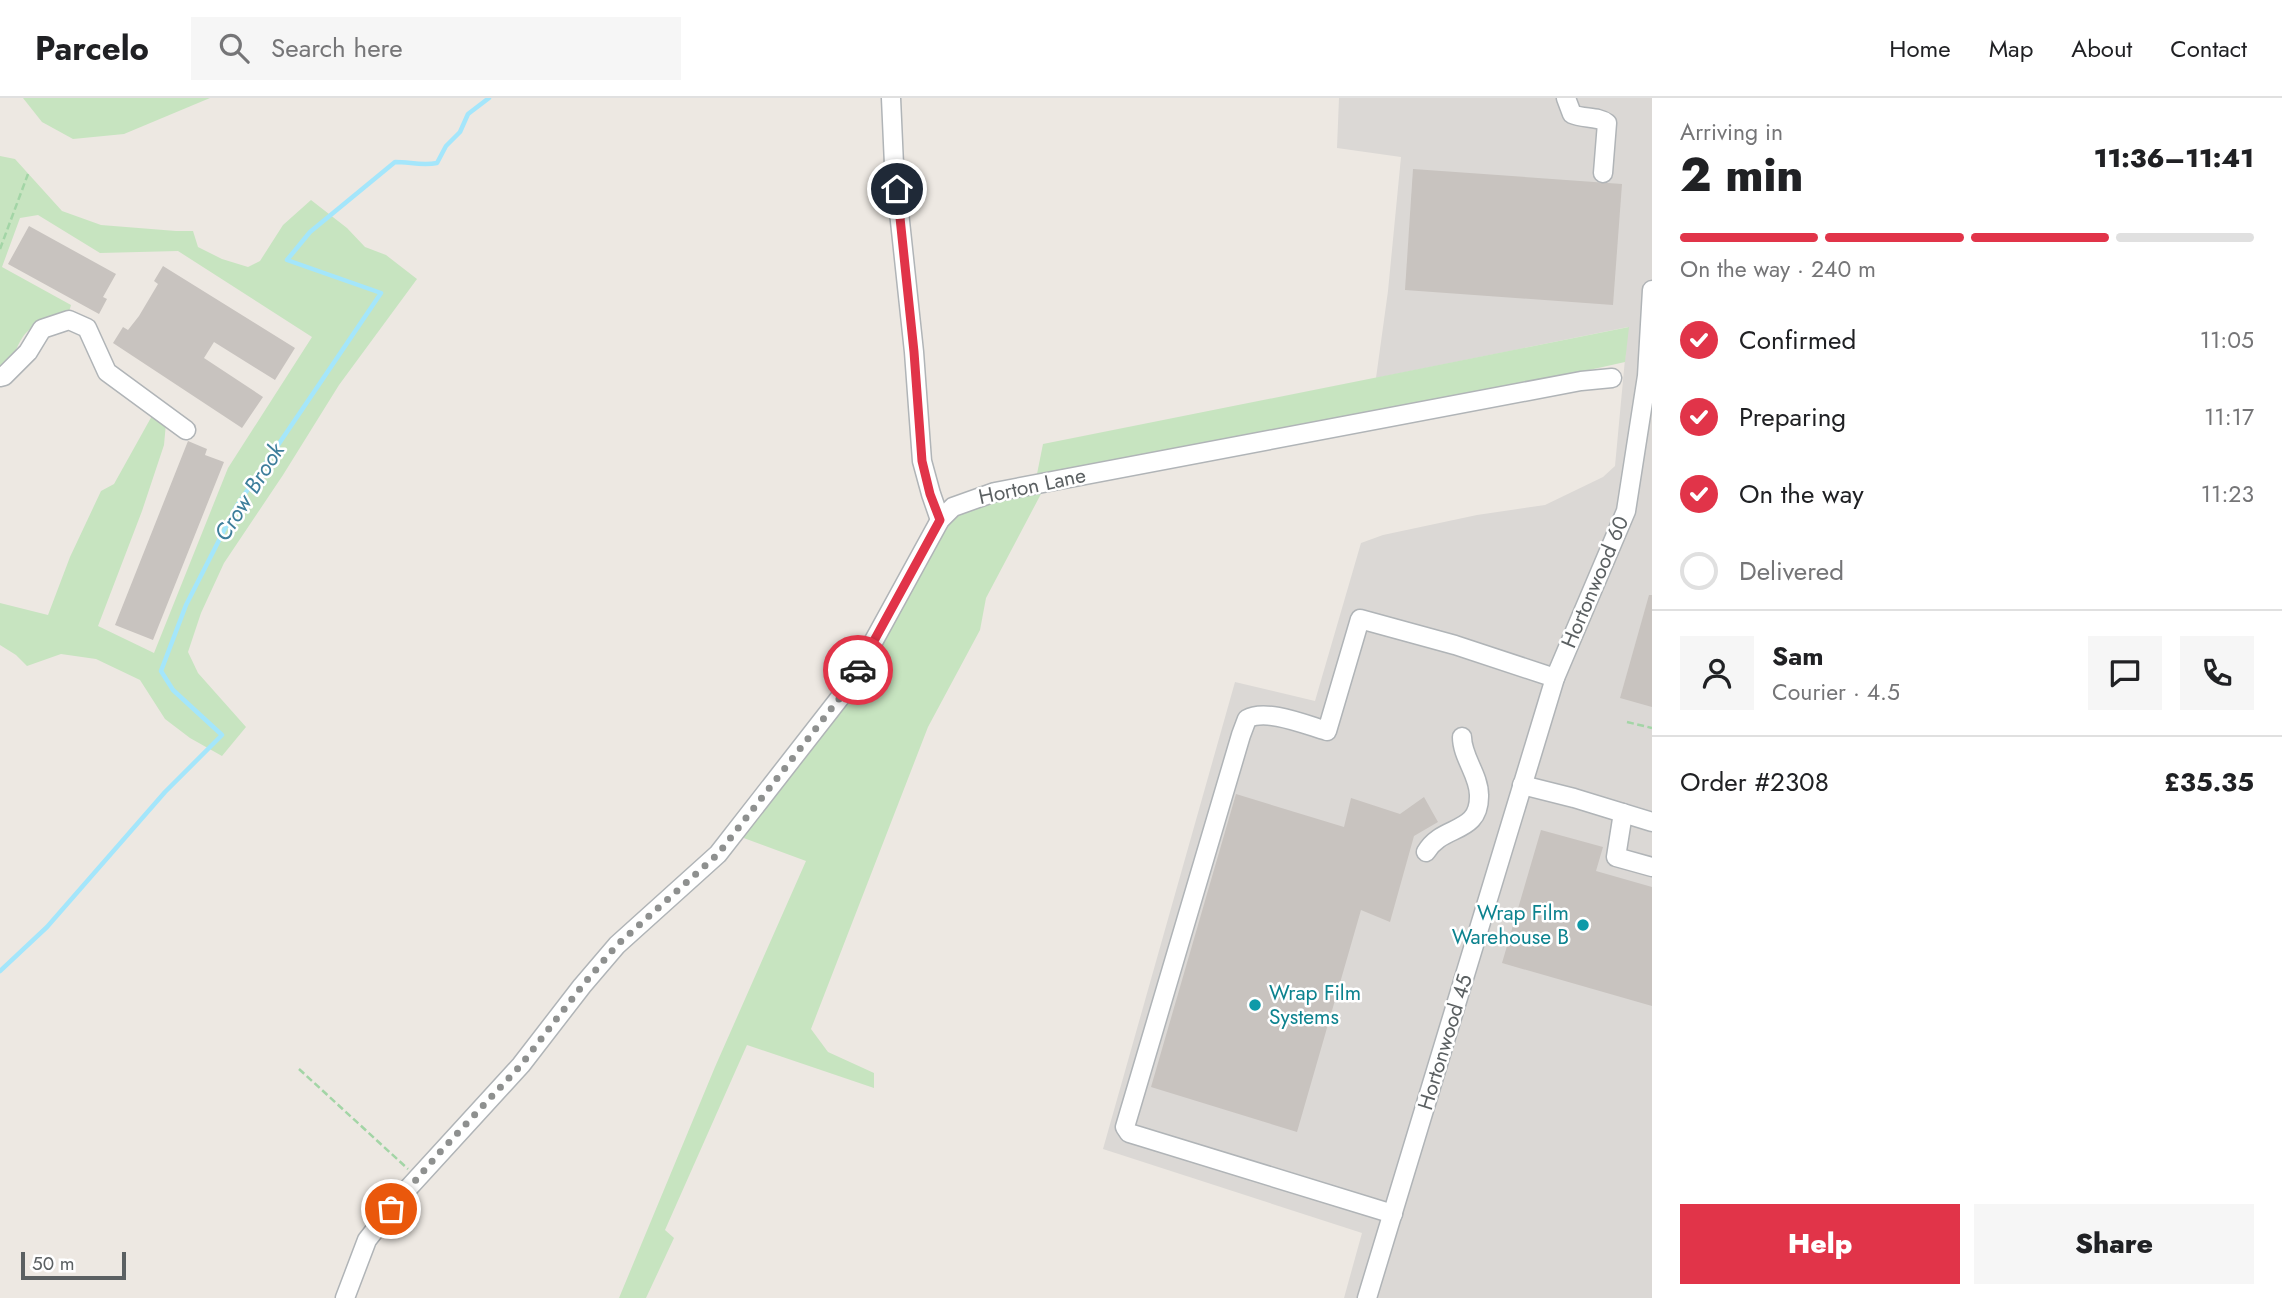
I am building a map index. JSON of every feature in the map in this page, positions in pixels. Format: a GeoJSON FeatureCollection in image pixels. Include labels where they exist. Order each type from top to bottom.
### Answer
{"type":"FeatureCollection","features":[{"type":"Feature","properties":{"kind":"street"},"geometry":{"type":"LineString","coordinates":[[891,98],[894,165],[914,352],[922,461],[940,520]]}},
{"type":"Feature","properties":{"kind":"street"},"geometry":{"type":"LineString","coordinates":[[1566,98],[1572,114],[1580,118],[1604,120],[1607,123],[1603,173]]}},
{"type":"Feature","properties":{"kind":"street","name":"Hortonwood 60"},"geometry":{"type":"LineString","coordinates":[[1522,785],[1555,678],[1626,511],[1647,376],[1652,290]]}},
{"type":"Feature","properties":{"kind":"street"},"geometry":{"type":"LineString","coordinates":[[0,376],[4,376],[28,352],[42,329],[69,320],[87,328],[107,372],[186,430]]}},
{"type":"Feature","properties":{"kind":"street","name":"Horton Lane"},"geometry":{"type":"LineString","coordinates":[[345,1298],[368,1240],[417,1177],[521,1065],[617,945],[718,854],[849,686],[940,520],[953,507],[995,492],[1567,384],[1612,378]]}},
{"type":"Feature","properties":{"kind":"street"},"geometry":{"type":"LineString","coordinates":[[1393,1214],[1129,1133],[1125,1126],[1244,724],[1252,716],[1263,714],[1327,731],[1360,619],[1455,645],[1555,678]]}},
{"type":"Feature","properties":{"kind":"street"},"geometry":{"type":"LineString","coordinates":[[1426,852],[1437,838],[1474,820],[1477,813],[1478,785],[1462,744],[1462,737]]}},
{"type":"Feature","properties":{"kind":"street"},"geometry":{"type":"LineString","coordinates":[[1522,785],[1652,822]]}},
{"type":"Feature","properties":{"kind":"street","name":"Hortonwood 45"},"geometry":{"type":"LineString","coordinates":[[1367,1298],[1522,785]]}},
{"type":"Feature","properties":{"kind":"street"},"geometry":{"type":"LineString","coordinates":[[1623,813],[1616,857],[1652,867]]}},
{"type":"Feature","properties":{"kind":"path"},"geometry":{"type":"LineString","coordinates":[[0,248],[28,174]]}},
{"type":"Feature","properties":{"kind":"path"},"geometry":{"type":"LineString","coordinates":[[1627,722],[1652,728]]}},
{"type":"Feature","properties":{"kind":"path"},"geometry":{"type":"LineString","coordinates":[[299,1069],[417,1177]]}},
{"type":"Feature","properties":{"kind":"shaded area"},"geometry":{"type":"Polygon","coordinates":[[[1339,98],[1652,98],[1652,1298],[1344,1298],[1362,1233],[1103,1149],[1235,682],[1315,701],[1361,543],[1383,535],[1477,515],[1545,505],[1603,477],[1615,466],[1628,327],[1376,378],[1388,291],[1401,157],[1337,148],[1339,98]]]}},
{"type":"Feature","properties":{"kind":"green space"},"geometry":{"type":"Polygon","coordinates":[[[23,98],[210,98],[124,134],[73,139],[42,122],[23,98]]]}},
{"type":"Feature","properties":{"kind":"green space"},"geometry":{"type":"Polygon","coordinates":[[[0,156],[15,159],[62,211],[101,225],[193,231],[198,247],[222,259],[248,267],[260,261],[283,225],[311,200],[347,228],[365,247],[386,255],[417,279],[339,385],[224,563],[201,613],[188,652],[198,673],[246,727],[222,756],[190,738],[165,719],[140,680],[96,659],[61,654],[27,666],[0,645],[0,603],[48,615],[70,557],[101,491],[114,484],[153,414],[166,423],[164,445],[98,626],[154,653],[228,468],[312,337],[178,251],[100,253],[38,215],[20,218],[2,267],[71,305],[69,312],[32,327],[10,359],[0,366],[0,156]]]}},
{"type":"Feature","properties":{"kind":"green space"},"geometry":{"type":"Polygon","coordinates":[[[1629,327],[1625,362],[1332,422],[1037,474],[1043,444],[1629,327]]]}},
{"type":"Feature","properties":{"kind":"green space"},"geometry":{"type":"Polygon","coordinates":[[[1042,492],[986,598],[980,630],[928,727],[811,1029],[828,1052],[874,1073],[874,1088],[747,1045],[665,1230],[674,1238],[646,1298],[619,1298],[715,1067],[806,861],[741,837],[927,561],[953,516],[976,503],[1042,492]]]}},
{"type":"Feature","properties":{"kind":"building"},"geometry":{"type":"Polygon","coordinates":[[[1413,169],[1622,184],[1613,305],[1405,290],[1413,169]]]}},
{"type":"Feature","properties":{"kind":"building"},"geometry":{"type":"Polygon","coordinates":[[[29,226],[116,274],[103,297],[107,299],[99,314],[8,264],[29,226]]]}},
{"type":"Feature","properties":{"kind":"building"},"geometry":{"type":"Polygon","coordinates":[[[163,266],[295,348],[275,380],[214,342],[204,358],[263,397],[242,428],[113,343],[123,327],[128,330],[139,316],[158,284],[154,281],[163,266]]]}},
{"type":"Feature","properties":{"kind":"building"},"geometry":{"type":"Polygon","coordinates":[[[188,441],[207,449],[205,455],[224,462],[153,640],[115,625],[188,441]]]}},
{"type":"Feature","properties":{"kind":"building"},"geometry":{"type":"Polygon","coordinates":[[[1649,595],[1652,595],[1652,707],[1620,698],[1649,595]]]}},
{"type":"Feature","properties":{"kind":"building","name":"Wrap Film Systems"},"geometry":{"type":"Polygon","coordinates":[[[1236,794],[1344,827],[1351,798],[1400,814],[1424,797],[1438,822],[1414,836],[1390,922],[1361,910],[1297,1132],[1151,1087],[1236,794]]]}},
{"type":"Feature","properties":{"kind":"building","name":"Wrap Film Warehouse B"},"geometry":{"type":"Polygon","coordinates":[[[1541,830],[1603,847],[1596,871],[1652,887],[1652,1006],[1502,963],[1541,830]]]}},
{"type":"Feature","properties":{"kind":"waterway","name":"Crow Brook"},"geometry":{"type":"LineString","coordinates":[[0,971],[47,927],[165,792],[222,735],[173,690],[161,671],[186,605],[236,507],[381,293],[287,260],[310,232],[395,162],[437,163],[446,146],[460,132],[468,114],[489,98]]}},
{"type":"Feature","properties":{"kind":"way so far"},"geometry":{"type":"LineString","coordinates":[[391,1209],[521,1065],[617,945],[718,854],[849,686],[858,670]]}},
{"type":"Feature","properties":{"kind":"place","name":"Wrap Film Warehouse B"},"geometry":{"type":"Point","coordinates":[1583,925]}},
{"type":"Feature","properties":{"kind":"place","name":"Wrap Film Systems"},"geometry":{"type":"Point","coordinates":[1255,1005]}},
{"type":"Feature","properties":{"kind":"route"},"geometry":{"type":"LineString","coordinates":[[858,670],[940,520],[922,461],[897,189]]}}]}
